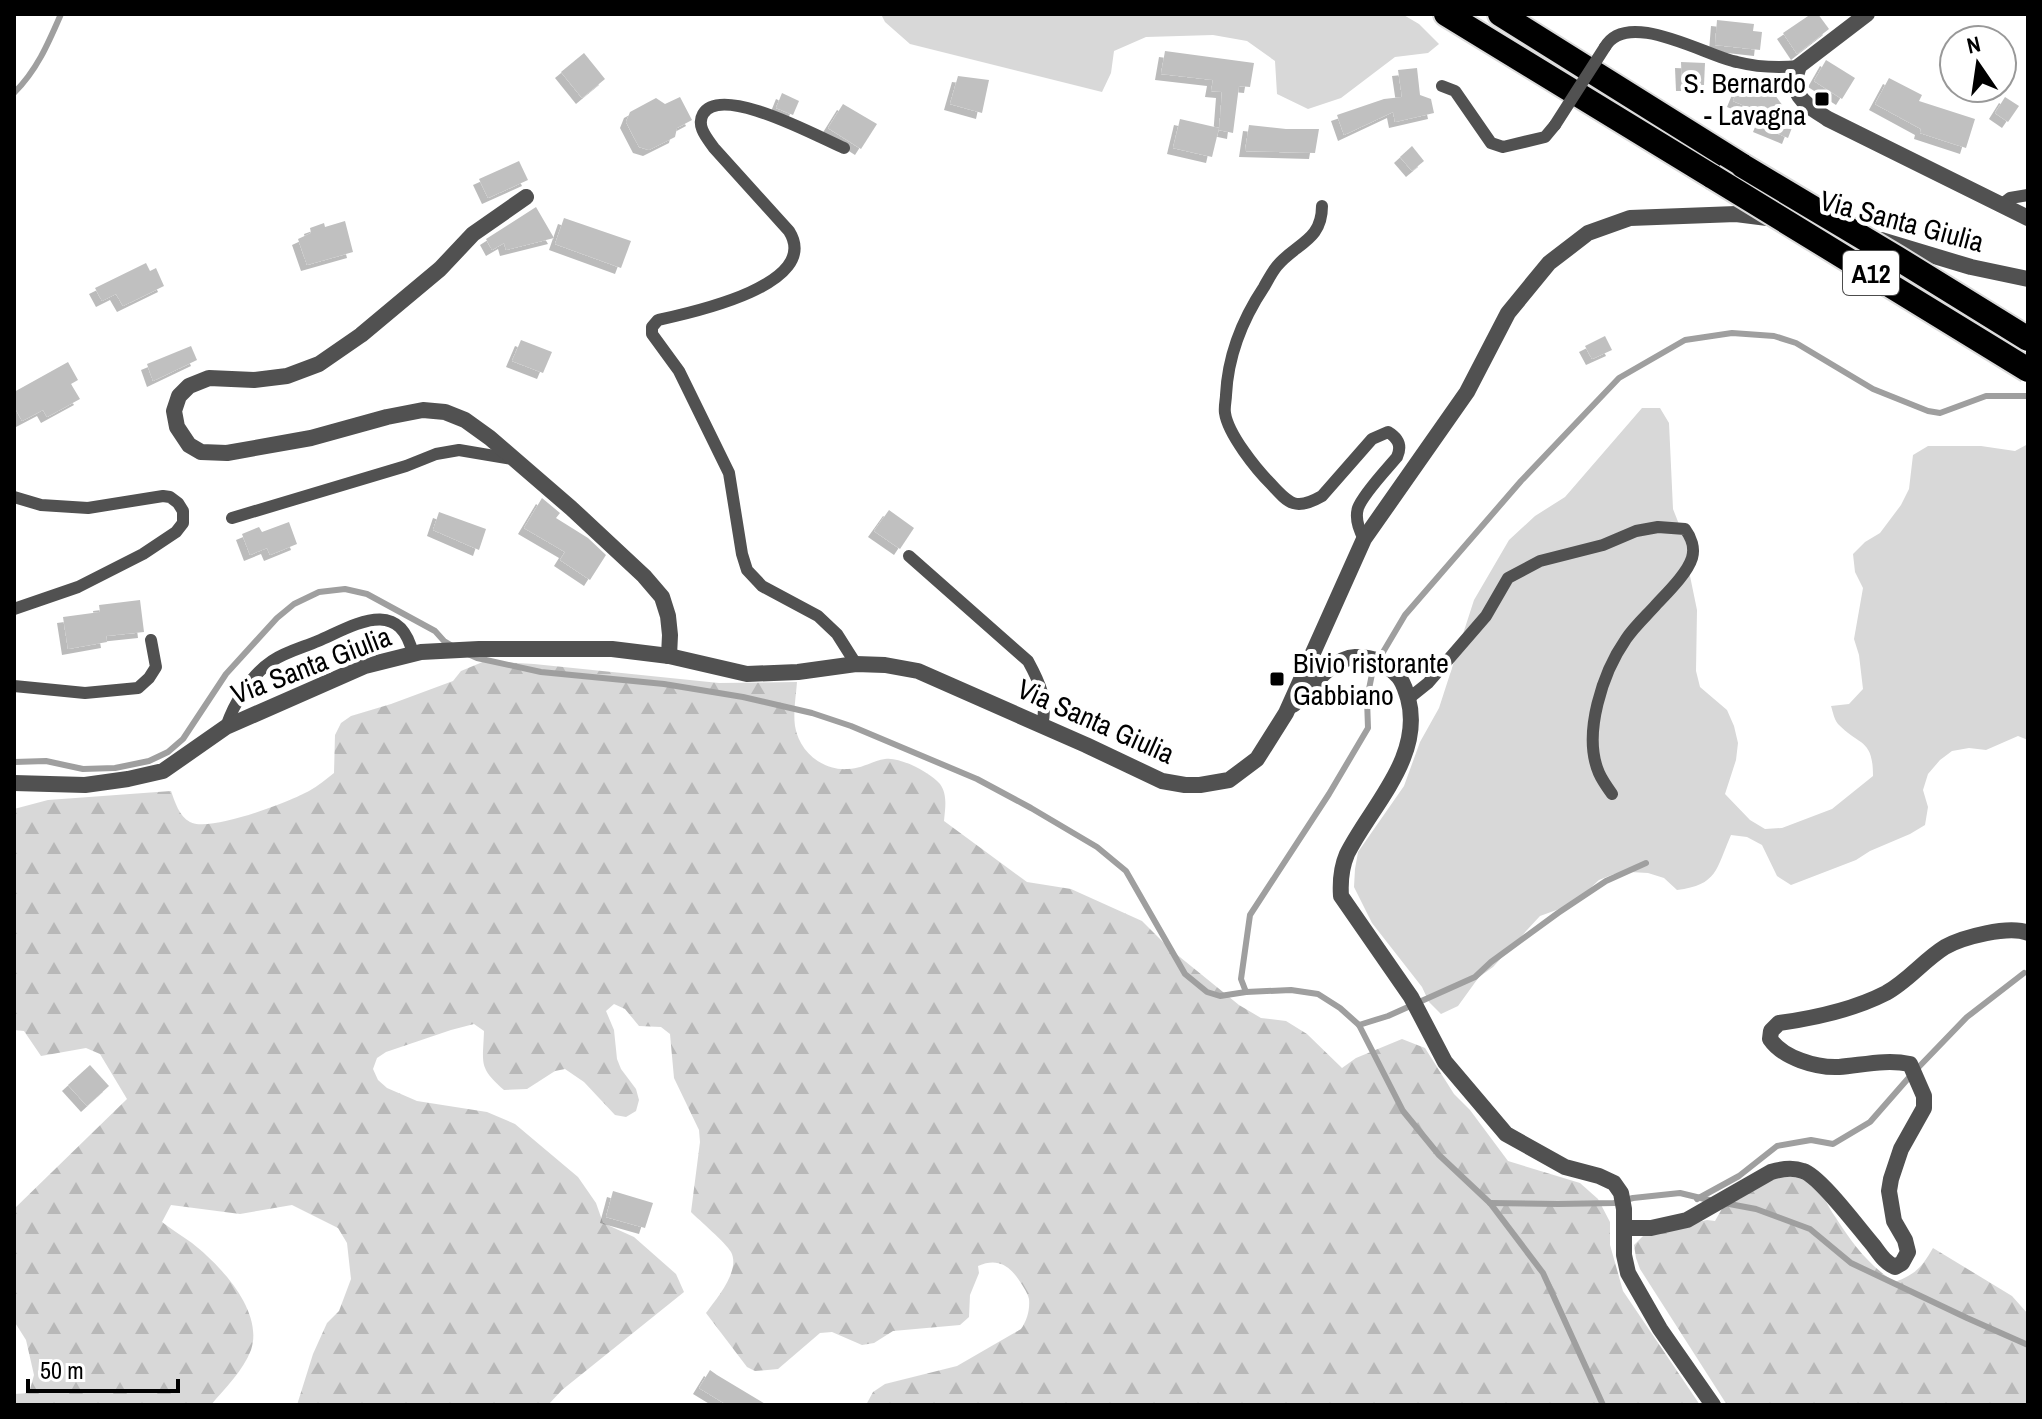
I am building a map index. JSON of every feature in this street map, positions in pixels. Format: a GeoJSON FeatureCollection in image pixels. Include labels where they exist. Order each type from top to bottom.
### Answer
{"type":"FeatureCollection","features":[{"type":"Feature","properties":{"kind":"highway","name":"A12"},"geometry":{"type":"LineString","coordinates":[[1446,14],[2028,370]]}},
{"type":"Feature","properties":{"kind":"highway","name":"A12"},"geometry":{"type":"LineString","coordinates":[[1500,14],[2028,339]]}},
{"type":"Feature","properties":{"kind":"street"},"geometry":{"type":"LineString","coordinates":[[1799,66],[1867,14]]}},
{"type":"Feature","properties":{"kind":"street","name":"Via Santa Giulia"},"geometry":{"type":"LineString","coordinates":[[1799,66],[1795,85],[1801,101],[1828,119],[2028,218]]}},
{"type":"Feature","properties":{"kind":"street"},"geometry":{"type":"LineString","coordinates":[[526,197],[473,234],[440,269],[361,335],[319,364],[287,376],[254,380],[209,378],[189,386],[179,396],[174,411],[177,427],[189,445],[201,452],[227,453],[311,438],[423,410],[445,412],[465,420],[571,508],[644,576],[662,597],[668,616],[669,656]]}},
{"type":"Feature","properties":{"kind":"street","name":"Via Santa Giulia"},"geometry":{"type":"LineString","coordinates":[[14,783],[85,785],[163,771],[226,727],[365,666],[421,652],[479,649],[612,649],[669,656],[747,674],[798,672],[856,664],[885,665],[918,671],[1162,781],[1200,785],[1229,780],[1257,759],[1286,713],[1364,539],[1467,392],[1508,313],[1549,263],[1588,233],[1630,218],[1736,214],[1827,224],[1971,267],[2028,279]]}},
{"type":"Feature","properties":{"kind":"street"},"geometry":{"type":"LineString","coordinates":[[1286,713],[1334,665],[1350,657],[1373,657],[1389,667],[1403,682],[1410,707],[1410,737],[1392,785],[1347,855],[1340,876],[1341,896],[1411,997],[1445,1062],[1506,1134],[1565,1167],[1614,1183],[1621,1193],[1624,1209],[1624,1255],[1628,1273],[1660,1329],[1713,1405]]}},
{"type":"Feature","properties":{"kind":"street"},"geometry":{"type":"LineString","coordinates":[[1624,1228],[1651,1228],[1687,1220],[1783,1168],[1804,1171],[1818,1181],[1886,1263],[1895,1267],[1902,1263],[1908,1252],[1894,1221],[1889,1191],[1901,1149],[1924,1108],[1924,1096],[1910,1064],[1886,1062],[1835,1067],[1807,1062],[1790,1057],[1776,1048],[1770,1039],[1771,1031],[1779,1023],[1832,1014],[1887,992],[1945,947],[1990,932],[2019,929],[2028,933]]}},
{"type":"Feature","properties":{"kind":"lane"},"geometry":{"type":"LineString","coordinates":[[1442,86],[1455,91],[1491,143],[1503,147],[1545,137],[1609,39],[1618,33],[1628,31],[1664,36],[1735,62],[1779,68],[1799,66]]}},
{"type":"Feature","properties":{"kind":"lane"},"geometry":{"type":"LineString","coordinates":[[844,148],[747,107],[721,104],[705,111],[701,118],[704,135],[789,231],[796,247],[791,263],[780,276],[756,290],[711,308],[658,320],[652,327],[652,334],[679,371],[729,473],[747,570],[762,586],[818,616],[837,634],[856,664]]}},
{"type":"Feature","properties":{"kind":"lane"},"geometry":{"type":"LineString","coordinates":[[2001,205],[2010,198],[2028,195]]}},
{"type":"Feature","properties":{"kind":"lane"},"geometry":{"type":"LineString","coordinates":[[1322,206],[1322,222],[1277,266],[1248,310],[1233,346],[1225,414],[1232,433],[1264,477],[1291,504],[1312,502],[1322,496],[1372,439],[1388,432],[1395,436],[1399,443],[1397,457],[1358,509],[1359,530],[1364,539]]}},
{"type":"Feature","properties":{"kind":"lane"},"geometry":{"type":"LineString","coordinates":[[232,518],[406,466],[436,454],[459,450],[512,459]]}},
{"type":"Feature","properties":{"kind":"lane"},"geometry":{"type":"LineString","coordinates":[[14,497],[41,505],[88,508],[170,497],[183,511],[183,523],[176,532],[143,554],[78,587],[14,609]]}},
{"type":"Feature","properties":{"kind":"lane"},"geometry":{"type":"LineString","coordinates":[[1408,699],[1428,683],[1486,616],[1508,578],[1540,561],[1603,545],[1636,531],[1658,527],[1685,529],[1691,537],[1692,558],[1681,576],[1627,638],[1608,671],[1596,709],[1592,738],[1598,772],[1612,794]]}},
{"type":"Feature","properties":{"kind":"lane"},"geometry":{"type":"LineString","coordinates":[[909,556],[1028,661],[1041,684],[1045,713],[1042,725]]}},
{"type":"Feature","properties":{"kind":"lane"},"geometry":{"type":"LineString","coordinates":[[226,727],[246,687],[272,660],[370,619],[398,624],[409,637],[413,654]]}},
{"type":"Feature","properties":{"kind":"lane"},"geometry":{"type":"LineString","coordinates":[[14,686],[85,693],[138,688],[156,667],[151,640]]}},
{"type":"Feature","properties":{"kind":"green space"},"geometry":{"type":"Polygon","coordinates":[[[881,14],[1402,14],[1419,24],[1439,44],[1428,53],[1395,57],[1341,98],[1308,109],[1277,94],[1275,61],[1247,41],[1213,35],[1146,37],[1114,51],[1111,73],[1102,92],[910,44],[885,22],[881,14]]]}},
{"type":"Feature","properties":{"kind":"green space"},"geometry":{"type":"Polygon","coordinates":[[[1642,408],[1660,408],[1669,423],[1673,509],[1686,542],[1697,610],[1696,671],[1700,687],[1727,710],[1734,726],[1738,743],[1736,760],[1725,794],[1750,820],[1765,829],[1782,828],[1832,809],[1873,776],[1867,749],[1838,724],[1831,706],[1849,704],[1863,689],[1854,639],[1863,588],[1855,572],[1853,554],[1880,533],[1901,505],[1909,489],[1913,455],[1928,446],[1981,446],[2015,451],[2028,444],[2028,740],[2018,736],[1986,750],[1969,748],[1952,751],[1928,774],[1923,790],[1928,807],[1925,825],[1856,860],[1791,885],[1777,876],[1762,845],[1747,837],[1731,835],[1714,873],[1701,884],[1690,888],[1677,890],[1664,878],[1648,873],[1614,874],[1599,880],[1573,904],[1540,916],[1493,967],[1479,977],[1458,1006],[1441,1014],[1372,923],[1354,887],[1358,852],[1404,786],[1420,742],[1439,708],[1474,600],[1509,540],[1535,516],[1565,497],[1642,408]]]}},
{"type":"Feature","properties":{"kind":"green space"},"geometry":{"type":"Polygon","coordinates":[[[485,661],[719,683],[797,682],[794,710],[797,735],[807,752],[821,763],[848,769],[891,759],[922,770],[943,788],[944,821],[1027,882],[1071,889],[1142,921],[1170,949],[1239,1005],[1261,1018],[1286,1021],[1307,1034],[1342,1068],[1356,1058],[1402,1039],[1425,1048],[1454,1094],[1470,1110],[1508,1161],[1580,1183],[1598,1199],[1610,1222],[1610,1245],[1623,1291],[1700,1405],[866,1405],[873,1392],[885,1384],[957,1366],[1021,1329],[1028,1311],[1028,1295],[1011,1270],[993,1263],[978,1266],[979,1273],[970,1295],[969,1317],[960,1325],[893,1331],[874,1343],[862,1345],[832,1332],[820,1333],[778,1369],[755,1371],[747,1367],[706,1313],[726,1284],[733,1260],[728,1248],[691,1212],[699,1130],[674,1078],[670,1034],[661,1027],[639,1026],[625,1009],[614,1004],[606,1011],[614,1030],[617,1059],[636,1089],[639,1100],[636,1111],[626,1117],[615,1115],[584,1082],[565,1069],[555,1071],[527,1089],[504,1090],[486,1070],[484,1031],[474,1024],[386,1052],[377,1058],[373,1069],[378,1080],[387,1088],[417,1101],[487,1112],[515,1124],[578,1177],[596,1203],[603,1223],[634,1237],[676,1274],[684,1292],[562,1390],[548,1405],[297,1405],[313,1354],[327,1323],[339,1311],[351,1279],[347,1243],[338,1228],[292,1205],[240,1214],[171,1205],[162,1222],[192,1243],[226,1276],[237,1290],[251,1320],[251,1350],[233,1379],[211,1405],[14,1405],[14,1394],[29,1393],[34,1375],[26,1340],[14,1321],[14,1209],[127,1099],[100,1054],[86,1048],[41,1056],[24,1031],[14,1030],[14,809],[48,800],[171,791],[180,812],[190,822],[214,823],[249,815],[309,791],[334,773],[335,735],[341,723],[351,716],[453,681],[461,671],[485,661]]]}},
{"type":"Feature","properties":{"kind":"green space"},"geometry":{"type":"Polygon","coordinates":[[[1768,1177],[1797,1177],[1811,1182],[1862,1253],[1895,1282],[1918,1269],[1933,1248],[2012,1296],[2028,1314],[2028,1405],[1727,1405],[1640,1269],[1634,1245],[1644,1235],[1707,1220],[1715,1221],[1724,1205],[1740,1199],[1768,1177]]]}},
{"type":"Feature","properties":{"kind":"building"},"geometry":{"type":"Polygon","coordinates":[[[1811,14],[1818,14],[1829,29],[1797,54],[1783,33],[1811,14]]]}},
{"type":"Feature","properties":{"kind":"building"},"geometry":{"type":"Polygon","coordinates":[[[1717,20],[1754,24],[1753,31],[1762,32],[1760,50],[1715,45],[1717,20]]]}},
{"type":"Feature","properties":{"kind":"building"},"geometry":{"type":"Polygon","coordinates":[[[1165,51],[1254,63],[1250,87],[1239,86],[1233,133],[1219,130],[1222,92],[1211,91],[1213,80],[1161,74],[1165,51]]]}},
{"type":"Feature","properties":{"kind":"building"},"geometry":{"type":"Polygon","coordinates":[[[584,53],[605,79],[582,98],[561,72],[584,53]]]}},
{"type":"Feature","properties":{"kind":"building"},"geometry":{"type":"Polygon","coordinates":[[[1826,60],[1855,78],[1842,99],[1814,81],[1826,60]]]}},
{"type":"Feature","properties":{"kind":"building"},"geometry":{"type":"Polygon","coordinates":[[[1681,62],[1705,63],[1704,85],[1682,85],[1681,62]]]}},
{"type":"Feature","properties":{"kind":"building"},"geometry":{"type":"Polygon","coordinates":[[[1417,68],[1420,95],[1431,99],[1434,113],[1395,122],[1393,112],[1344,135],[1337,115],[1384,99],[1402,97],[1398,70],[1417,68]]]}},
{"type":"Feature","properties":{"kind":"building"},"geometry":{"type":"Polygon","coordinates":[[[958,76],[989,80],[982,113],[950,104],[958,76]]]}},
{"type":"Feature","properties":{"kind":"building"},"geometry":{"type":"Polygon","coordinates":[[[1889,78],[1922,95],[1919,101],[1975,119],[1966,148],[1920,133],[1921,129],[1875,104],[1889,78]]]}},
{"type":"Feature","properties":{"kind":"building"},"geometry":{"type":"Polygon","coordinates":[[[1742,79],[1772,91],[1795,120],[1788,138],[1759,126],[1764,114],[1733,101],[1742,79]]]}},
{"type":"Feature","properties":{"kind":"building"},"geometry":{"type":"Polygon","coordinates":[[[782,93],[799,101],[793,115],[776,108],[782,93]]]}},
{"type":"Feature","properties":{"kind":"building"},"geometry":{"type":"Polygon","coordinates":[[[680,97],[692,120],[677,128],[675,137],[649,150],[639,147],[626,122],[630,112],[656,98],[665,104],[680,97]]]}},
{"type":"Feature","properties":{"kind":"building"},"geometry":{"type":"Polygon","coordinates":[[[843,104],[877,124],[861,149],[828,128],[843,104]]]}},
{"type":"Feature","properties":{"kind":"building"},"geometry":{"type":"Polygon","coordinates":[[[2001,104],[2019,106],[2008,122],[1995,113],[2001,104]]]}},
{"type":"Feature","properties":{"kind":"building"},"geometry":{"type":"Polygon","coordinates":[[[1180,119],[1219,128],[1212,157],[1173,148],[1180,119]]]}},
{"type":"Feature","properties":{"kind":"building"},"geometry":{"type":"Polygon","coordinates":[[[1249,125],[1319,129],[1315,153],[1245,151],[1249,125]]]}},
{"type":"Feature","properties":{"kind":"building"},"geometry":{"type":"Polygon","coordinates":[[[1412,146],[1424,161],[1412,171],[1400,157],[1412,146]]]}},
{"type":"Feature","properties":{"kind":"building"},"geometry":{"type":"Polygon","coordinates":[[[519,161],[528,180],[488,198],[479,179],[519,161]]]}},
{"type":"Feature","properties":{"kind":"building"},"geometry":{"type":"Polygon","coordinates":[[[536,207],[554,238],[506,250],[504,243],[492,250],[486,239],[536,207]]]}},
{"type":"Feature","properties":{"kind":"building"},"geometry":{"type":"Polygon","coordinates":[[[564,218],[631,241],[621,268],[555,244],[564,218]]]}},
{"type":"Feature","properties":{"kind":"building"},"geometry":{"type":"Polygon","coordinates":[[[345,221],[353,252],[307,265],[298,239],[311,233],[310,228],[345,221]]]}},
{"type":"Feature","properties":{"kind":"building"},"geometry":{"type":"Polygon","coordinates":[[[146,263],[150,271],[156,268],[164,286],[123,306],[116,294],[102,301],[95,288],[146,263]]]}},
{"type":"Feature","properties":{"kind":"building"},"geometry":{"type":"Polygon","coordinates":[[[1605,336],[1612,350],[1592,359],[1585,346],[1605,336]]]}},
{"type":"Feature","properties":{"kind":"building"},"geometry":{"type":"Polygon","coordinates":[[[521,340],[552,352],[543,373],[512,361],[521,340]]]}},
{"type":"Feature","properties":{"kind":"building"},"geometry":{"type":"Polygon","coordinates":[[[191,346],[197,360],[153,381],[147,364],[191,346]]]}},
{"type":"Feature","properties":{"kind":"building"},"geometry":{"type":"Polygon","coordinates":[[[68,362],[78,380],[71,384],[80,399],[47,417],[43,410],[22,421],[14,406],[14,392],[68,362]]]}},
{"type":"Feature","properties":{"kind":"building"},"geometry":{"type":"Polygon","coordinates":[[[542,498],[560,513],[556,518],[588,538],[606,555],[590,580],[560,560],[565,552],[524,528],[542,498]]]}},
{"type":"Feature","properties":{"kind":"building"},"geometry":{"type":"Polygon","coordinates":[[[889,510],[914,528],[900,549],[874,531],[889,510]]]}},
{"type":"Feature","properties":{"kind":"building"},"geometry":{"type":"Polygon","coordinates":[[[439,512],[486,529],[479,550],[433,530],[439,512]]]}},
{"type":"Feature","properties":{"kind":"building"},"geometry":{"type":"Polygon","coordinates":[[[289,522],[297,544],[270,555],[267,548],[250,555],[242,534],[259,527],[262,532],[289,522]]]}},
{"type":"Feature","properties":{"kind":"building"},"geometry":{"type":"Polygon","coordinates":[[[140,600],[144,632],[106,636],[107,642],[68,649],[63,617],[100,612],[99,605],[140,600]]]}},
{"type":"Feature","properties":{"kind":"building"},"geometry":{"type":"Polygon","coordinates":[[[90,1065],[109,1086],[87,1106],[68,1085],[90,1065]]]}},
{"type":"Feature","properties":{"kind":"building"},"geometry":{"type":"Polygon","coordinates":[[[613,1191],[653,1203],[645,1228],[606,1217],[613,1191]]]}},
{"type":"Feature","properties":{"kind":"building"},"geometry":{"type":"Polygon","coordinates":[[[710,1370],[767,1405],[727,1405],[699,1388],[710,1370]]]}},
{"type":"Feature","properties":{"kind":"waterway"},"geometry":{"type":"LineString","coordinates":[[14,93],[36,66],[61,14]]}},
{"type":"Feature","properties":{"kind":"waterway"},"geometry":{"type":"LineString","coordinates":[[1246,992],[1241,979],[1250,915],[1368,728],[1367,699],[1373,669],[1405,615],[1521,481],[1619,378],[1685,340],[1732,333],[1774,336],[1796,343],[1873,389],[1928,411],[1940,413],[1986,396],[2028,396]]}},
{"type":"Feature","properties":{"kind":"waterway"},"geometry":{"type":"LineString","coordinates":[[14,762],[46,761],[83,769],[115,768],[149,761],[168,752],[183,739],[226,674],[277,618],[294,604],[319,592],[345,589],[367,594],[435,631],[454,647]]}},
{"type":"Feature","properties":{"kind":"waterway"},"geometry":{"type":"LineString","coordinates":[[468,654],[541,672],[664,684],[743,697],[812,713],[851,726],[977,779],[1097,847],[1126,871],[1185,974],[1207,992],[1220,996],[1291,990],[1318,994],[1359,1025],[1403,1111],[1439,1155],[1490,1203],[1543,1273],[1603,1405]]}},
{"type":"Feature","properties":{"kind":"waterway"},"geometry":{"type":"LineString","coordinates":[[1359,1025],[1388,1016],[1475,977],[1558,913],[1606,881],[1646,863]]}},
{"type":"Feature","properties":{"kind":"waterway"},"geometry":{"type":"LineString","coordinates":[[1697,1199],[1739,1176],[1777,1146],[1811,1140],[1833,1144],[1870,1122],[1967,1017],[2024,973]]}},
{"type":"Feature","properties":{"kind":"waterway"},"geometry":{"type":"LineString","coordinates":[[1490,1203],[1614,1203],[1680,1193],[1713,1201]]}},
{"type":"Feature","properties":{"kind":"waterway"},"geometry":{"type":"LineString","coordinates":[[1724,1203],[1756,1209],[1810,1229],[1851,1263],[2028,1345]]}},
{"type":"Feature","properties":{"kind":"place","name":"S. Bernardo - Lavagna"},"geometry":{"type":"Point","coordinates":[1822,99]}},
{"type":"Feature","properties":{"kind":"place","name":"Bivio ristorante Gabbiano"},"geometry":{"type":"Point","coordinates":[1277,679]}}]}
